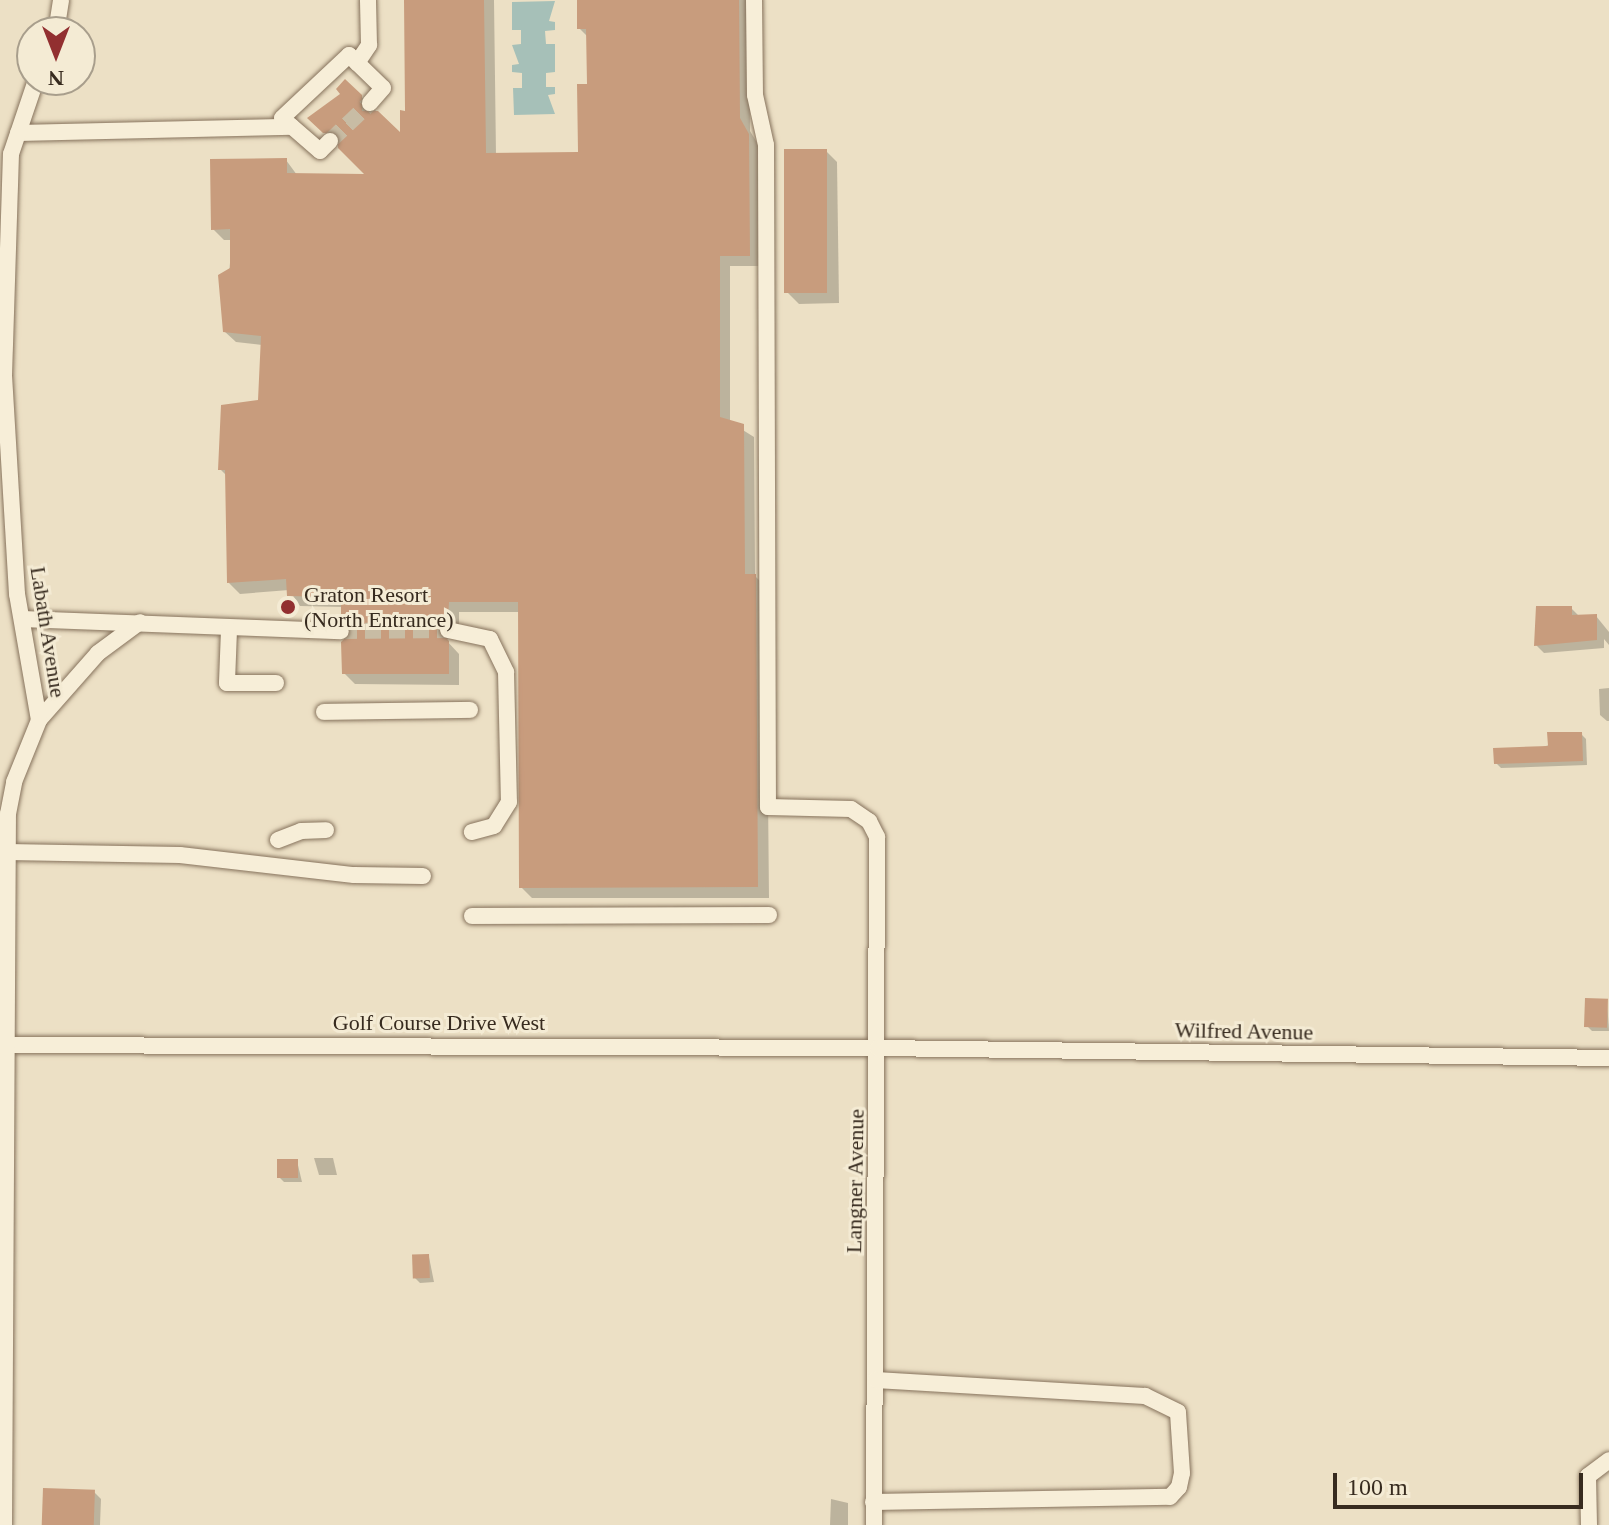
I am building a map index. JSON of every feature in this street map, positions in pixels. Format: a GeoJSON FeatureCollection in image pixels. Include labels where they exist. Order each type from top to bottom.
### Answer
{"type":"FeatureCollection","features":[{"type":"Feature","properties":{"kind":"street"},"geometry":{"type":"LineString","coordinates":[[357,63],[369,45],[368,0]]}},
{"type":"Feature","properties":{"kind":"street","name":"Langner Avenue"},"geometry":{"type":"LineString","coordinates":[[754,0],[755,95],[766,145],[768,807],[851,809],[869,821],[877,837],[874,1525]]}},
{"type":"Feature","properties":{"kind":"street"},"geometry":{"type":"LineString","coordinates":[[330,141],[320,151],[282,118],[349,55],[383,88],[370,103]]}},
{"type":"Feature","properties":{"kind":"street","name":"Labath Avenue"},"geometry":{"type":"LineString","coordinates":[[4,1525],[7,852],[14,782],[39,720],[22,619],[2,417],[2,376],[11,154],[31,96]]}},
{"type":"Feature","properties":{"kind":"street"},"geometry":{"type":"LineString","coordinates":[[18,133],[292,127]]}},
{"type":"Feature","properties":{"kind":"street"},"geometry":{"type":"LineString","coordinates":[[22,619],[140,622],[229,630],[341,631]]}},
{"type":"Feature","properties":{"kind":"street"},"geometry":{"type":"LineString","coordinates":[[39,720],[98,653],[140,622]]}},
{"type":"Feature","properties":{"kind":"street"},"geometry":{"type":"LineString","coordinates":[[229,630],[227,683],[276,683]]}},
{"type":"Feature","properties":{"kind":"street"},"geometry":{"type":"LineString","coordinates":[[448,630],[490,639],[506,672],[509,802],[494,826],[472,832]]}},
{"type":"Feature","properties":{"kind":"street"},"geometry":{"type":"LineString","coordinates":[[324,712],[470,710]]}},
{"type":"Feature","properties":{"kind":"street"},"geometry":{"type":"LineString","coordinates":[[278,840],[301,831],[326,830]]}},
{"type":"Feature","properties":{"kind":"street"},"geometry":{"type":"LineString","coordinates":[[7,852],[180,855],[354,875],[423,876]]}},
{"type":"Feature","properties":{"kind":"street"},"geometry":{"type":"LineString","coordinates":[[472,916],[769,915]]}},
{"type":"Feature","properties":{"kind":"street","name":"Golf Course Drive West"},"geometry":{"type":"LineString","coordinates":[[4,1045],[878,1048]]}},
{"type":"Feature","properties":{"kind":"street","name":"Wilfred Avenue"},"geometry":{"type":"LineString","coordinates":[[878,1048],[1609,1058]]}},
{"type":"Feature","properties":{"kind":"street"},"geometry":{"type":"LineString","coordinates":[[873,1502],[1170,1497],[1179,1487],[1182,1473],[1178,1412],[1145,1396],[875,1380]]}},
{"type":"Feature","properties":{"kind":"street"},"geometry":{"type":"LineString","coordinates":[[1589,1525],[1588,1476],[1609,1460]]}},
{"type":"Feature","properties":{"kind":"water"},"geometry":{"type":"Polygon","coordinates":[[[555,1],[549,21],[555,22],[555,30],[545,31],[546,44],[555,44],[555,72],[546,73],[546,87],[555,87],[555,94],[548,95],[555,114],[514,115],[513,88],[522,88],[522,73],[512,72],[512,65],[519,64],[512,45],[521,44],[521,30],[512,30],[512,2],[555,1]]]}},
{"type":"Feature","properties":{"kind":"building"},"geometry":{"type":"Polygon","coordinates":[[[404,0],[484,0],[486,153],[578,152],[577,84],[587,84],[586,29],[577,29],[577,0],[739,0],[740,118],[749,134],[750,256],[720,256],[720,417],[744,424],[745,574],[756,574],[758,887],[519,888],[518,602],[449,602],[448,619],[437,628],[449,641],[449,674],[342,674],[341,642],[352,631],[341,620],[341,597],[287,596],[286,579],[227,583],[225,470],[218,470],[221,405],[258,400],[261,336],[223,332],[218,275],[230,268],[230,229],[211,230],[210,159],[287,158],[287,173],[364,174],[338,148],[337,133],[323,133],[307,118],[340,94],[336,89],[345,79],[362,95],[362,111],[378,111],[400,132],[400,110],[405,111],[404,0]]]}},
{"type":"Feature","properties":{"kind":"building"},"geometry":{"type":"Polygon","coordinates":[[[784,149],[827,149],[827,293],[784,293],[784,149]]]}},
{"type":"Feature","properties":{"kind":"building"},"geometry":{"type":"Polygon","coordinates":[[[1536,606],[1572,606],[1572,615],[1597,614],[1597,640],[1534,646],[1536,606]]]}},
{"type":"Feature","properties":{"kind":"building"},"geometry":{"type":"Polygon","coordinates":[[[1547,732],[1582,732],[1583,761],[1494,764],[1493,748],[1548,746],[1547,732]]]}},
{"type":"Feature","properties":{"kind":"building"},"geometry":{"type":"Polygon","coordinates":[[[1585,998],[1608,999],[1607,1028],[1584,1027],[1585,998]]]}},
{"type":"Feature","properties":{"kind":"building"},"geometry":{"type":"Polygon","coordinates":[[[277,1159],[298,1159],[298,1178],[277,1178],[277,1159]]]}},
{"type":"Feature","properties":{"kind":"building"},"geometry":{"type":"Polygon","coordinates":[[[429,1254],[430,1278],[413,1279],[412,1255],[429,1254]]]}},
{"type":"Feature","properties":{"kind":"building"},"geometry":{"type":"Polygon","coordinates":[[[43,1488],[95,1490],[94,1525],[42,1525],[43,1488]]]}},
{"type":"Feature","properties":{"kind":"tunnel"},"geometry":{"type":"LineString","coordinates":[[330,141],[370,103]]}},
{"type":"Feature","properties":{"kind":"tunnel"},"geometry":{"type":"LineString","coordinates":[[341,631],[448,630]]}},
{"type":"Feature","properties":{"kind":"place","name":"Graton Resort (North Entrance)"},"geometry":{"type":"Point","coordinates":[288,607]}}]}
